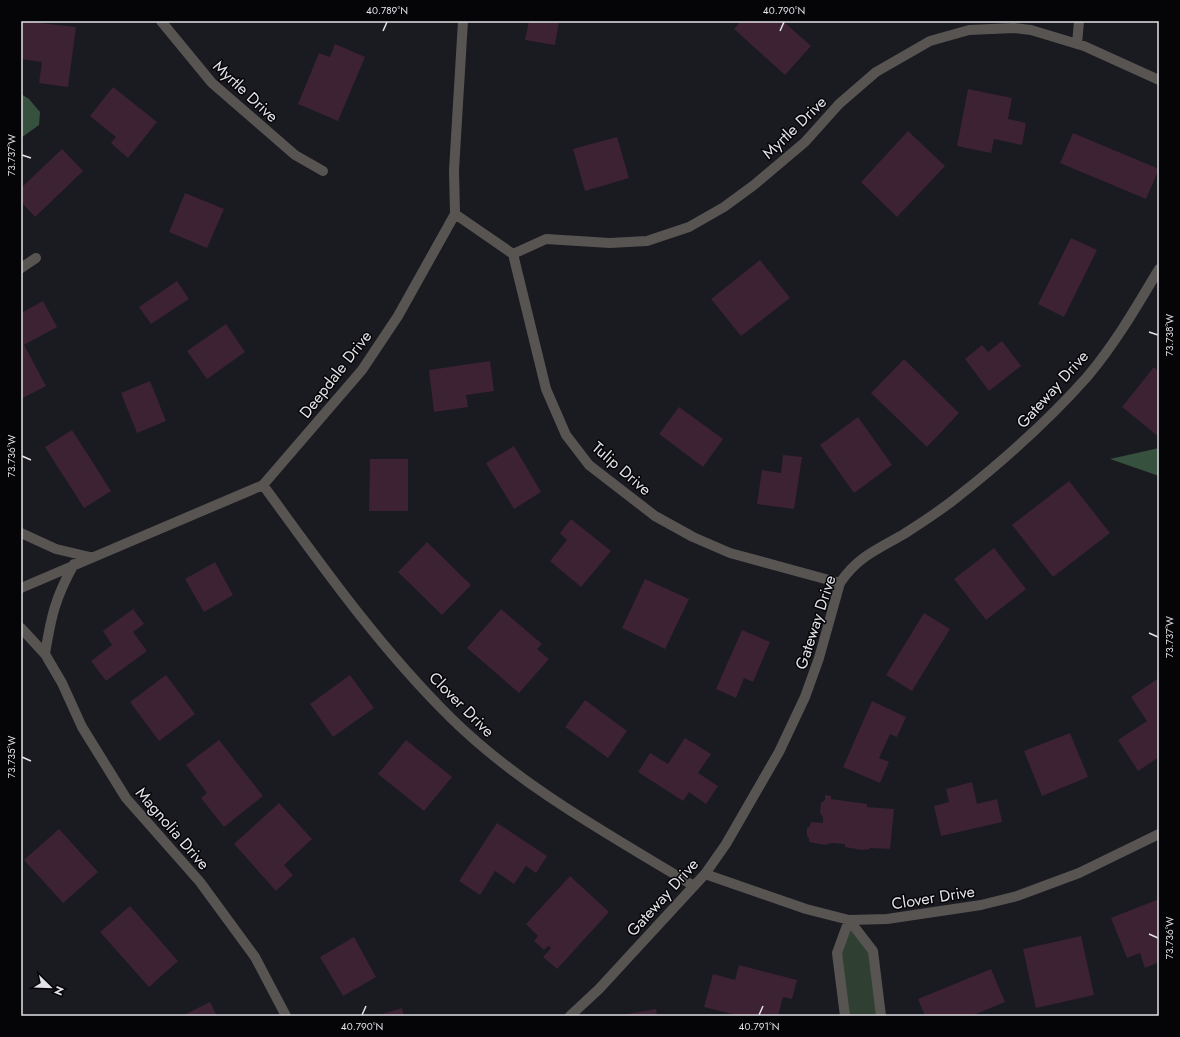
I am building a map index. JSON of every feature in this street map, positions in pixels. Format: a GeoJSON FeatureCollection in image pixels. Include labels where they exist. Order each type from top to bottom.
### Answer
{"type":"FeatureCollection","features":[{"type":"Feature","properties":{"kind":"street","name":"Myrtle Drive"},"geometry":{"type":"LineString","coordinates":[[160,21],[212,83],[295,155],[323,171]]}},
{"type":"Feature","properties":{"kind":"street"},"geometry":{"type":"LineString","coordinates":[[463,21],[454,170],[455,214],[513,254]]}},
{"type":"Feature","properties":{"kind":"street"},"geometry":{"type":"LineString","coordinates":[[1076,44],[1079,21]]}},
{"type":"Feature","properties":{"kind":"street","name":"Myrtle Drive"},"geometry":{"type":"LineString","coordinates":[[513,254],[546,239],[610,243],[647,241],[689,227],[724,207],[754,185],[805,142],[839,104],[876,72],[930,41],[969,30],[1014,28],[1032,30],[1076,44],[1159,80]]}},
{"type":"Feature","properties":{"kind":"street","name":"Deepdale Drive"},"geometry":{"type":"LineString","coordinates":[[21,588],[90,557],[263,485],[362,370],[398,316],[455,214]]}},
{"type":"Feature","properties":{"kind":"street","name":"Tulip Drive"},"geometry":{"type":"LineString","coordinates":[[513,254],[546,390],[566,435],[590,465],[655,516],[693,537],[730,553],[840,583]]}},
{"type":"Feature","properties":{"kind":"street"},"geometry":{"type":"LineString","coordinates":[[21,268],[36,258]]}},
{"type":"Feature","properties":{"kind":"street","name":"Gateway Drive"},"geometry":{"type":"LineString","coordinates":[[570,1016],[599,989],[705,874],[726,844],[779,752],[805,697],[840,583],[851,568],[867,553],[907,532],[955,498],[1028,438],[1087,376],[1129,320],[1159,269]]}},
{"type":"Feature","properties":{"kind":"street","name":"Clover Drive"},"geometry":{"type":"LineString","coordinates":[[263,485],[342,594],[391,653],[451,718],[489,752],[565,808],[694,886]]}},
{"type":"Feature","properties":{"kind":"street"},"geometry":{"type":"LineString","coordinates":[[21,533],[56,549],[90,557]]}},
{"type":"Feature","properties":{"kind":"street"},"geometry":{"type":"LineString","coordinates":[[45,654],[53,608],[65,580],[74,564]]}},
{"type":"Feature","properties":{"kind":"street","name":"Magnolia Drive"},"geometry":{"type":"LineString","coordinates":[[21,628],[45,654],[62,683],[82,727],[126,798],[200,882],[255,957],[286,1016]]}},
{"type":"Feature","properties":{"kind":"street","name":"Clover Drive"},"geometry":{"type":"LineString","coordinates":[[705,874],[778,900],[849,920],[887,919],[918,916],[981,905],[1017,896],[1079,874],[1159,834]]}},
{"type":"Feature","properties":{"kind":"street"},"geometry":{"type":"LineString","coordinates":[[845,1016],[837,953],[849,920]]}},
{"type":"Feature","properties":{"kind":"street"},"geometry":{"type":"LineString","coordinates":[[849,920],[873,951],[881,1016]]}},
{"type":"Feature","properties":{"kind":"green space"},"geometry":{"type":"Polygon","coordinates":[[[21,94],[29,99],[40,112],[39,125],[21,138],[21,94]]]}},
{"type":"Feature","properties":{"kind":"green space"},"geometry":{"type":"Polygon","coordinates":[[[1159,448],[1159,476],[1110,459],[1159,448]]]}},
{"type":"Feature","properties":{"kind":"green space"},"geometry":{"type":"Polygon","coordinates":[[[849,920],[873,951],[882,1016],[844,1016],[837,953],[849,920]]]}},
{"type":"Feature","properties":{"kind":"building"},"geometry":{"type":"Polygon","coordinates":[[[21,21],[76,27],[68,87],[39,83],[42,62],[21,59],[21,21]]]}},
{"type":"Feature","properties":{"kind":"building"},"geometry":{"type":"Polygon","coordinates":[[[529,21],[559,21],[555,45],[525,40],[529,21]]]}},
{"type":"Feature","properties":{"kind":"building"},"geometry":{"type":"Polygon","coordinates":[[[741,21],[783,21],[811,46],[785,75],[734,29],[741,21]]]}},
{"type":"Feature","properties":{"kind":"building"},"geometry":{"type":"Polygon","coordinates":[[[335,44],[365,57],[338,121],[298,104],[319,53],[330,57],[335,44]]]}},
{"type":"Feature","properties":{"kind":"building"},"geometry":{"type":"Polygon","coordinates":[[[113,87],[157,122],[128,158],[111,143],[116,137],[90,116],[113,87]]]}},
{"type":"Feature","properties":{"kind":"building"},"geometry":{"type":"Polygon","coordinates":[[[968,89],[1012,98],[1008,119],[1026,123],[1022,145],[994,139],[991,153],[957,146],[968,89]]]}},
{"type":"Feature","properties":{"kind":"building"},"geometry":{"type":"Polygon","coordinates":[[[908,131],[945,166],[897,217],[861,182],[908,131]]]}},
{"type":"Feature","properties":{"kind":"building"},"geometry":{"type":"Polygon","coordinates":[[[1073,133],[1159,169],[1146,199],[1060,163],[1073,133]]]}},
{"type":"Feature","properties":{"kind":"building"},"geometry":{"type":"Polygon","coordinates":[[[617,137],[629,178],[585,191],[573,149],[617,137]]]}},
{"type":"Feature","properties":{"kind":"building"},"geometry":{"type":"Polygon","coordinates":[[[62,149],[83,171],[35,217],[21,202],[21,188],[62,149]]]}},
{"type":"Feature","properties":{"kind":"building"},"geometry":{"type":"Polygon","coordinates":[[[185,193],[224,209],[207,248],[169,232],[185,193]]]}},
{"type":"Feature","properties":{"kind":"building"},"geometry":{"type":"Polygon","coordinates":[[[1071,238],[1097,250],[1064,317],[1038,304],[1071,238]]]}},
{"type":"Feature","properties":{"kind":"building"},"geometry":{"type":"Polygon","coordinates":[[[760,260],[790,298],[741,336],[711,299],[760,260]]]}},
{"type":"Feature","properties":{"kind":"building"},"geometry":{"type":"Polygon","coordinates":[[[177,281],[189,299],[151,324],[139,307],[177,281]]]}},
{"type":"Feature","properties":{"kind":"building"},"geometry":{"type":"Polygon","coordinates":[[[43,301],[57,327],[24,345],[46,386],[21,399],[21,313],[43,301]]]}},
{"type":"Feature","properties":{"kind":"building"},"geometry":{"type":"Polygon","coordinates":[[[226,324],[245,352],[207,379],[187,351],[226,324]]]}},
{"type":"Feature","properties":{"kind":"building"},"geometry":{"type":"Polygon","coordinates":[[[1002,341],[1021,366],[989,391],[965,359],[982,345],[988,352],[1002,341]]]}},
{"type":"Feature","properties":{"kind":"building"},"geometry":{"type":"Polygon","coordinates":[[[904,359],[959,413],[927,447],[871,393],[904,359]]]}},
{"type":"Feature","properties":{"kind":"building"},"geometry":{"type":"Polygon","coordinates":[[[490,361],[494,391],[466,395],[468,407],[434,412],[429,370],[490,361]]]}},
{"type":"Feature","properties":{"kind":"building"},"geometry":{"type":"Polygon","coordinates":[[[1154,367],[1159,372],[1159,437],[1122,407],[1154,367]]]}},
{"type":"Feature","properties":{"kind":"building"},"geometry":{"type":"Polygon","coordinates":[[[150,381],[166,421],[137,433],[121,393],[150,381]]]}},
{"type":"Feature","properties":{"kind":"building"},"geometry":{"type":"Polygon","coordinates":[[[679,407],[723,439],[703,467],[659,434],[679,407]]]}},
{"type":"Feature","properties":{"kind":"building"},"geometry":{"type":"Polygon","coordinates":[[[858,417],[892,465],[854,493],[820,445],[858,417]]]}},
{"type":"Feature","properties":{"kind":"building"},"geometry":{"type":"Polygon","coordinates":[[[72,430],[111,491],[84,508],[45,447],[72,430]]]}},
{"type":"Feature","properties":{"kind":"building"},"geometry":{"type":"Polygon","coordinates":[[[514,446],[541,492],[514,509],[486,463],[514,446]]]}},
{"type":"Feature","properties":{"kind":"building"},"geometry":{"type":"Polygon","coordinates":[[[783,455],[802,457],[794,509],[757,504],[762,470],[781,473],[783,455]]]}},
{"type":"Feature","properties":{"kind":"building"},"geometry":{"type":"Polygon","coordinates":[[[370,459],[408,459],[408,511],[369,511],[370,459]]]}},
{"type":"Feature","properties":{"kind":"building"},"geometry":{"type":"Polygon","coordinates":[[[1069,481],[1110,533],[1053,577],[1012,525],[1069,481]]]}},
{"type":"Feature","properties":{"kind":"building"},"geometry":{"type":"Polygon","coordinates":[[[571,519],[611,551],[581,587],[550,561],[567,540],[560,533],[571,519]]]}},
{"type":"Feature","properties":{"kind":"building"},"geometry":{"type":"Polygon","coordinates":[[[427,542],[471,585],[442,615],[398,572],[427,542]]]}},
{"type":"Feature","properties":{"kind":"building"},"geometry":{"type":"Polygon","coordinates":[[[994,548],[1026,589],[986,620],[954,579],[994,548]]]}},
{"type":"Feature","properties":{"kind":"building"},"geometry":{"type":"Polygon","coordinates":[[[215,562],[233,595],[204,612],[185,579],[215,562]]]}},
{"type":"Feature","properties":{"kind":"building"},"geometry":{"type":"Polygon","coordinates":[[[645,579],[689,599],[665,649],[622,628],[645,579]]]}},
{"type":"Feature","properties":{"kind":"building"},"geometry":{"type":"Polygon","coordinates":[[[133,609],[144,624],[133,632],[147,651],[106,681],[91,661],[112,645],[103,631],[133,609]]]}},
{"type":"Feature","properties":{"kind":"building"},"geometry":{"type":"Polygon","coordinates":[[[501,609],[542,644],[537,649],[549,659],[519,693],[467,648],[501,609]]]}},
{"type":"Feature","properties":{"kind":"building"},"geometry":{"type":"Polygon","coordinates":[[[924,613],[950,629],[912,691],[886,675],[924,613]]]}},
{"type":"Feature","properties":{"kind":"building"},"geometry":{"type":"Polygon","coordinates":[[[742,630],[770,642],[753,682],[744,678],[736,698],[716,689],[742,630]]]}},
{"type":"Feature","properties":{"kind":"building"},"geometry":{"type":"Polygon","coordinates":[[[166,675],[195,714],[159,741],[130,702],[166,675]]]}},
{"type":"Feature","properties":{"kind":"building"},"geometry":{"type":"Polygon","coordinates":[[[350,675],[374,708],[333,737],[310,704],[350,675]]]}},
{"type":"Feature","properties":{"kind":"building"},"geometry":{"type":"Polygon","coordinates":[[[1157,679],[1159,682],[1159,757],[1138,771],[1118,740],[1147,721],[1131,697],[1157,679]]]}},
{"type":"Feature","properties":{"kind":"building"},"geometry":{"type":"Polygon","coordinates":[[[585,700],[627,731],[608,758],[565,727],[585,700]]]}},
{"type":"Feature","properties":{"kind":"building"},"geometry":{"type":"Polygon","coordinates":[[[872,701],[906,717],[897,737],[890,734],[879,758],[889,762],[880,783],[843,767],[872,701]]]}},
{"type":"Feature","properties":{"kind":"building"},"geometry":{"type":"Polygon","coordinates":[[[1070,733],[1088,777],[1042,796],[1024,751],[1070,733]]]}},
{"type":"Feature","properties":{"kind":"building"},"geometry":{"type":"Polygon","coordinates":[[[685,738],[711,754],[698,773],[718,786],[706,804],[689,792],[683,801],[638,772],[650,753],[668,764],[685,738]]]}},
{"type":"Feature","properties":{"kind":"building"},"geometry":{"type":"Polygon","coordinates":[[[219,740],[263,796],[224,827],[201,798],[207,793],[186,765],[219,740]]]}},
{"type":"Feature","properties":{"kind":"building"},"geometry":{"type":"Polygon","coordinates":[[[406,740],[452,777],[424,811],[378,774],[406,740]]]}},
{"type":"Feature","properties":{"kind":"building"},"geometry":{"type":"Polygon","coordinates":[[[972,782],[977,804],[997,799],[1002,822],[941,836],[934,806],[949,802],[946,789],[972,782]]]}},
{"type":"Feature","properties":{"kind":"building"},"geometry":{"type":"Polygon","coordinates":[[[825,795],[831,796],[831,799],[867,804],[867,807],[894,809],[890,849],[870,848],[862,850],[845,847],[845,844],[832,843],[825,845],[809,842],[807,828],[810,826],[811,822],[823,823],[823,817],[820,813],[821,803],[825,800],[825,795]]]}},
{"type":"Feature","properties":{"kind":"building"},"geometry":{"type":"Polygon","coordinates":[[[279,803],[312,839],[284,865],[293,875],[276,891],[234,844],[279,803]]]}},
{"type":"Feature","properties":{"kind":"building"},"geometry":{"type":"Polygon","coordinates":[[[497,823],[547,856],[536,873],[526,866],[514,884],[495,871],[480,895],[459,881],[497,823]]]}},
{"type":"Feature","properties":{"kind":"building"},"geometry":{"type":"Polygon","coordinates":[[[59,829],[98,872],[63,903],[24,860],[59,829]]]}},
{"type":"Feature","properties":{"kind":"building"},"geometry":{"type":"Polygon","coordinates":[[[570,876],[609,912],[557,969],[543,957],[551,948],[548,946],[544,950],[534,941],[538,936],[526,924],[570,876]]]}},
{"type":"Feature","properties":{"kind":"building"},"geometry":{"type":"Polygon","coordinates":[[[1159,899],[1159,962],[1145,968],[1140,953],[1127,958],[1111,918],[1159,899]]]}},
{"type":"Feature","properties":{"kind":"building"},"geometry":{"type":"Polygon","coordinates":[[[130,906],[178,961],[149,987],[100,932],[130,906]]]}},
{"type":"Feature","properties":{"kind":"building"},"geometry":{"type":"Polygon","coordinates":[[[1081,936],[1094,995],[1036,1008],[1023,949],[1081,936]]]}},
{"type":"Feature","properties":{"kind":"building"},"geometry":{"type":"Polygon","coordinates":[[[354,937],[376,977],[343,996],[320,957],[354,937]]]}},
{"type":"Feature","properties":{"kind":"building"},"geometry":{"type":"Polygon","coordinates":[[[739,965],[797,980],[792,999],[783,997],[778,1016],[740,1016],[704,1007],[713,974],[735,980],[739,965]]]}},
{"type":"Feature","properties":{"kind":"building"},"geometry":{"type":"Polygon","coordinates":[[[991,969],[1005,1002],[971,1016],[925,1016],[918,999],[991,969]]]}},
{"type":"Feature","properties":{"kind":"building"},"geometry":{"type":"Polygon","coordinates":[[[210,1002],[217,1016],[182,1016],[210,1002]]]}},
{"type":"Feature","properties":{"kind":"building"},"geometry":{"type":"Polygon","coordinates":[[[402,1008],[404,1016],[376,1016],[402,1008]]]}},
{"type":"Feature","properties":{"kind":"building"},"geometry":{"type":"Polygon","coordinates":[[[656,1009],[657,1016],[622,1016],[622,1015],[656,1009]]]}}]}
